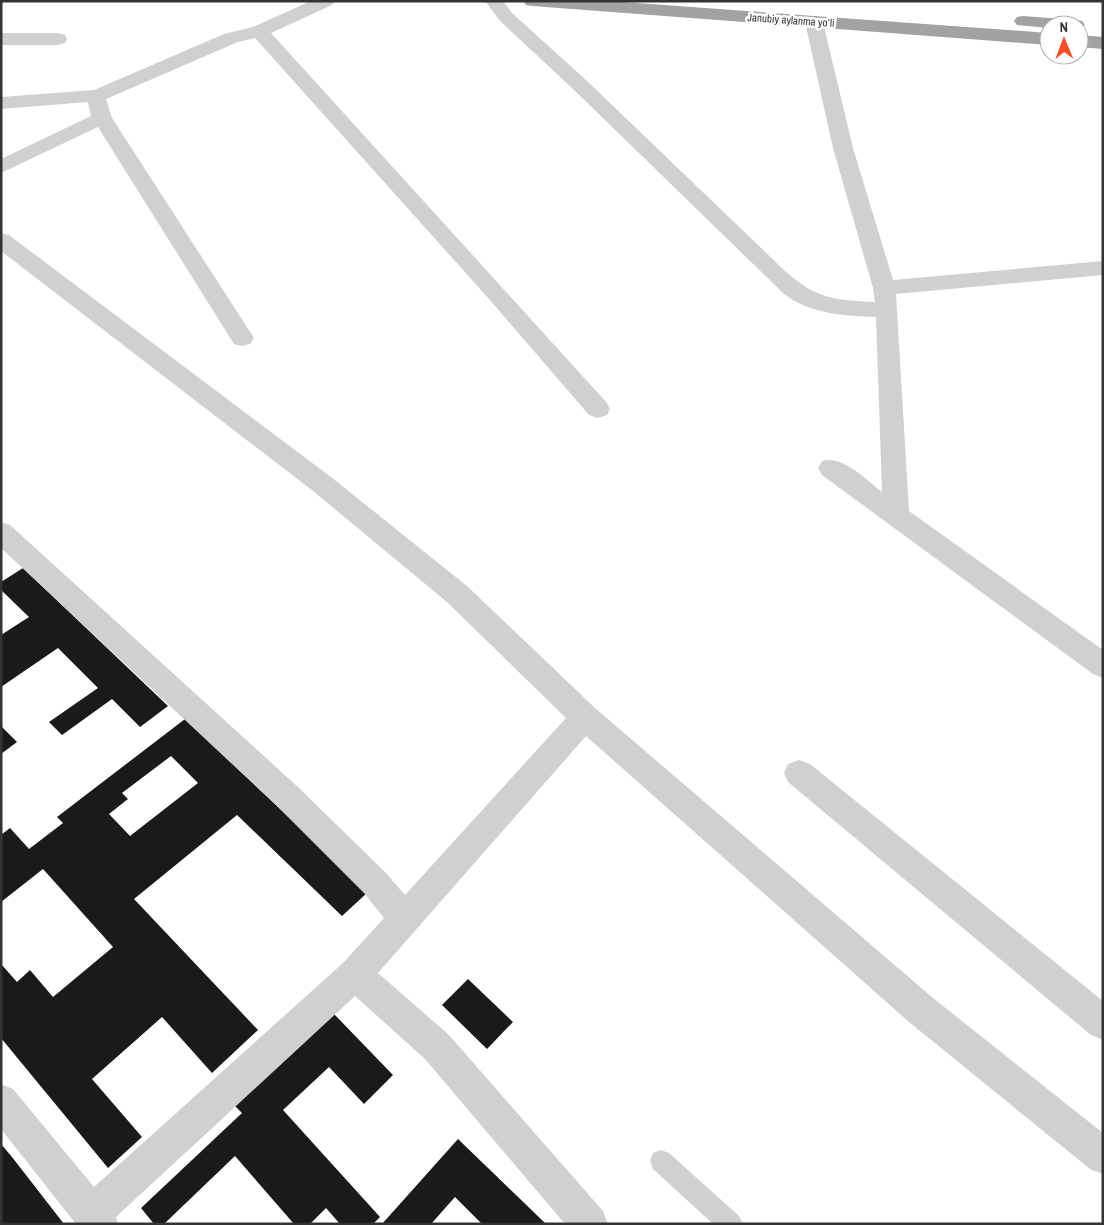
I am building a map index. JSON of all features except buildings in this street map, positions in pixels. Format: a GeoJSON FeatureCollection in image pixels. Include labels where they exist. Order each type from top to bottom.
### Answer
{"type":"FeatureCollection","features":[{"type":"Feature","properties":{"kind":"highway","name":"Janubiy aylanma yoʻli"},"geometry":{"type":"LineString","coordinates":[[532,1],[1039,38]]}},
{"type":"Feature","properties":{"kind":"highway","name":"Janubiy aylanma yoʻli"},"geometry":{"type":"LineString","coordinates":[[742,1],[1039,22]]}},
{"type":"Feature","properties":{"kind":"highway","name":"Janubiy aylanma yoʻli"},"geometry":{"type":"LineString","coordinates":[[1089,26],[1103,27]]}},
{"type":"Feature","properties":{"kind":"highway"},"geometry":{"type":"LineString","coordinates":[[1089,42],[1103,43]]}},
{"type":"Feature","properties":{"kind":"street"},"geometry":{"type":"LineString","coordinates":[[1,102],[97,96],[232,38],[259,31],[326,1]]}},
{"type":"Feature","properties":{"kind":"street"},"geometry":{"type":"LineString","coordinates":[[494,1],[506,17],[579,84],[777,276],[800,295],[814,302],[831,306],[888,310]]}},
{"type":"Feature","properties":{"kind":"street"},"geometry":{"type":"LineString","coordinates":[[814,22],[843,148],[884,288],[888,310],[896,517]]}},
{"type":"Feature","properties":{"kind":"street"},"geometry":{"type":"LineString","coordinates":[[259,31],[497,294],[598,409]]}},
{"type":"Feature","properties":{"kind":"street"},"geometry":{"type":"LineString","coordinates":[[1,39],[58,39]]}},
{"type":"Feature","properties":{"kind":"street"},"geometry":{"type":"LineString","coordinates":[[97,96],[98,108],[102,118],[242,338]]}},
{"type":"Feature","properties":{"kind":"street"},"geometry":{"type":"LineString","coordinates":[[1,167],[102,118]]}},
{"type":"Feature","properties":{"kind":"street"},"geometry":{"type":"LineString","coordinates":[[1,240],[322,484],[457,594],[585,717],[921,1010],[1103,1156]]}},
{"type":"Feature","properties":{"kind":"street"},"geometry":{"type":"LineString","coordinates":[[884,288],[1103,268]]}},
{"type":"Feature","properties":{"kind":"street"},"geometry":{"type":"LineString","coordinates":[[831,468],[1103,666]]}},
{"type":"Feature","properties":{"kind":"street"},"geometry":{"type":"LineString","coordinates":[[1,532],[288,797],[375,883],[405,919]]}},
{"type":"Feature","properties":{"kind":"street"},"geometry":{"type":"LineString","coordinates":[[1,1101],[96,1219],[355,974],[585,717]]}},
{"type":"Feature","properties":{"kind":"street"},"geometry":{"type":"LineString","coordinates":[[799,773],[1103,1023]]}},
{"type":"Feature","properties":{"kind":"street"},"geometry":{"type":"LineString","coordinates":[[355,974],[437,1047],[590,1224]]}},
{"type":"Feature","properties":{"kind":"lane"},"geometry":{"type":"LineString","coordinates":[[662,1160],[731,1224]]}}]}
